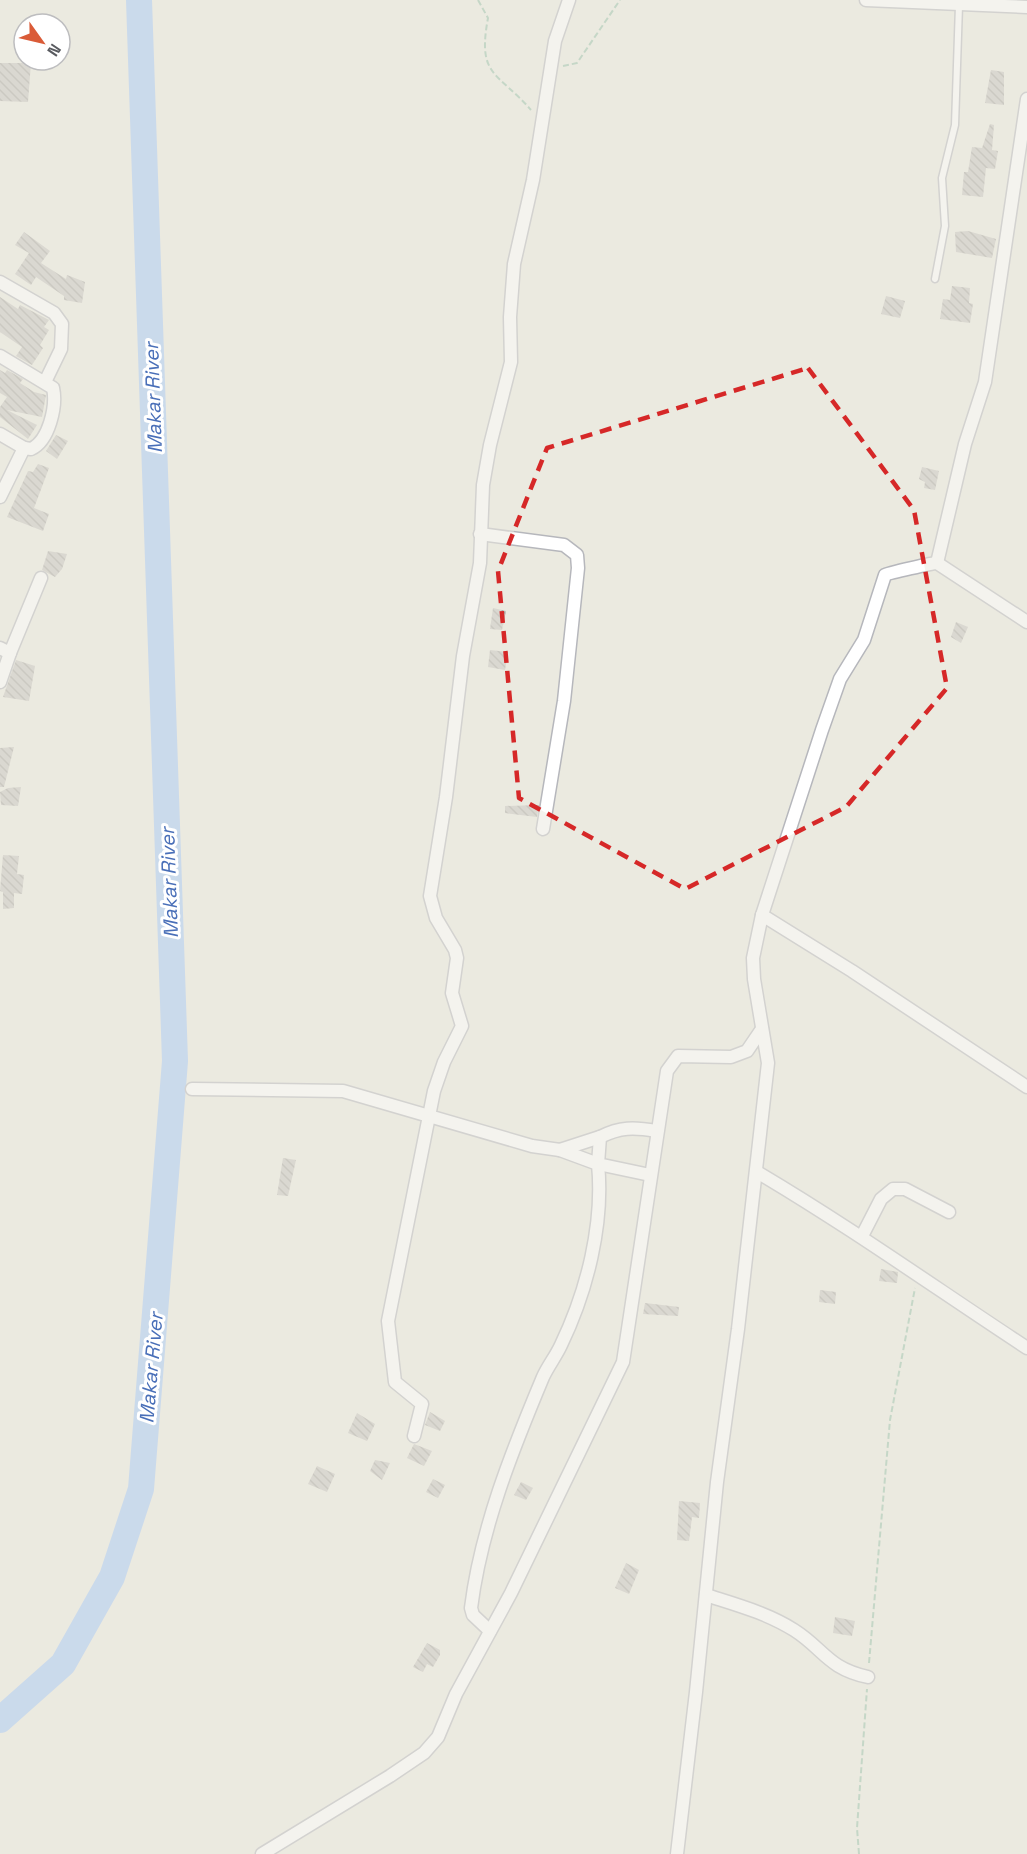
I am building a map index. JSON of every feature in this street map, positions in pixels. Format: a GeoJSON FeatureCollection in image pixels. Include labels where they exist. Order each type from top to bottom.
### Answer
{"type":"FeatureCollection","features":[{"type":"Feature","properties":{"kind":"street"},"geometry":{"type":"LineString","coordinates":[[414,1436],[422,1404],[395,1382],[388,1321],[429,1115],[444,1062],[462,1026],[452,993],[456,950],[436,918],[430,896],[446,797],[463,656],[480,563],[480,534],[490,445],[511,362],[510,317],[514,264],[533,180],[559,26],[569,0]]}},
{"type":"Feature","properties":{"kind":"street"},"geometry":{"type":"LineString","coordinates":[[866,0],[1027,7]]}},
{"type":"Feature","properties":{"kind":"street"},"geometry":{"type":"LineString","coordinates":[[937,562],[965,444],[985,382],[1027,99]]}},
{"type":"Feature","properties":{"kind":"street"},"geometry":{"type":"LineString","coordinates":[[0,282],[54,313],[63,324],[61,349],[45,382]]}},
{"type":"Feature","properties":{"kind":"street"},"geometry":{"type":"LineString","coordinates":[[0,356],[45,382],[53,388],[55,397],[53,412],[42,442],[31,449],[24,448],[0,434]]}},
{"type":"Feature","properties":{"kind":"street"},"geometry":{"type":"LineString","coordinates":[[0,497],[24,448]]}},
{"type":"Feature","properties":{"kind":"street"},"geometry":{"type":"LineString","coordinates":[[480,534],[564,545],[577,555],[578,568],[564,701],[543,829]]}},
{"type":"Feature","properties":{"kind":"street"},"geometry":{"type":"LineString","coordinates":[[937,562],[1027,622]]}},
{"type":"Feature","properties":{"kind":"street"},"geometry":{"type":"LineString","coordinates":[[677,1854],[717,1482],[757,1172],[768,1063],[753,979],[753,958],[762,915],[822,730],[840,679],[864,640],[880,583],[891,571],[917,569],[937,562]]}},
{"type":"Feature","properties":{"kind":"street"},"geometry":{"type":"LineString","coordinates":[[0,682],[5,650],[41,578]]}},
{"type":"Feature","properties":{"kind":"street"},"geometry":{"type":"LineString","coordinates":[[762,915],[852,971],[1027,1087]]}},
{"type":"Feature","properties":{"kind":"street"},"geometry":{"type":"LineString","coordinates":[[262,1854],[390,1776],[424,1753],[438,1737],[456,1694],[490,1631],[623,1362],[656,1131],[667,1071],[678,1056],[731,1057],[747,1052],[762,1029]]}},
{"type":"Feature","properties":{"kind":"street"},"geometry":{"type":"LineString","coordinates":[[747,1052],[768,1063]]}},
{"type":"Feature","properties":{"kind":"street"},"geometry":{"type":"LineString","coordinates":[[192,1089],[329,1089],[357,1094],[532,1146],[560,1150],[598,1164],[650,1175]]}},
{"type":"Feature","properties":{"kind":"street"},"geometry":{"type":"LineString","coordinates":[[560,1150],[624,1128],[656,1131]]}},
{"type":"Feature","properties":{"kind":"street"},"geometry":{"type":"LineString","coordinates":[[490,1631],[473,1615],[471,1608],[482,1546],[501,1491],[510,1456],[546,1371],[561,1348],[572,1322],[599,1216],[600,1137]]}},
{"type":"Feature","properties":{"kind":"street"},"geometry":{"type":"LineString","coordinates":[[757,1172],[862,1236],[917,1276],[1027,1348]]}},
{"type":"Feature","properties":{"kind":"street"},"geometry":{"type":"LineString","coordinates":[[862,1236],[881,1199],[893,1189],[905,1189],[950,1212]]}},
{"type":"Feature","properties":{"kind":"street"},"geometry":{"type":"LineString","coordinates":[[706,1595],[777,1620],[797,1632],[827,1660],[846,1671],[868,1677]]}},
{"type":"Feature","properties":{"kind":"lane"},"geometry":{"type":"LineString","coordinates":[[935,279],[945,226],[942,178],[955,125],[959,5]]}},
{"type":"Feature","properties":{"kind":"path"},"geometry":{"type":"LineString","coordinates":[[478,0],[488,18],[483,45],[490,71],[533,114]]}},
{"type":"Feature","properties":{"kind":"path"},"geometry":{"type":"LineString","coordinates":[[551,69],[577,63],[620,0]]}},
{"type":"Feature","properties":{"kind":"path"},"geometry":{"type":"LineString","coordinates":[[859,1854],[857,1828],[890,1420],[917,1276]]}},
{"type":"Feature","properties":{"kind":"highlighted area"},"geometry":{"type":"Polygon","coordinates":[[[808,368],[914,510],[947,688],[846,807],[685,889],[519,798],[498,571],[547,448],[808,368]]]}},
{"type":"Feature","properties":{"kind":"building"},"geometry":{"type":"Polygon","coordinates":[[[0,63],[12,63],[12,72],[30,72],[28,102],[0,101],[0,63]]]}},
{"type":"Feature","properties":{"kind":"building"},"geometry":{"type":"Polygon","coordinates":[[[991,70],[1004,72],[1004,105],[985,103],[991,70]]]}},
{"type":"Feature","properties":{"kind":"building"},"geometry":{"type":"Polygon","coordinates":[[[990,124],[994,125],[992,150],[998,151],[995,169],[986,168],[983,197],[962,195],[964,172],[968,172],[972,147],[982,148],[990,124]]]}},
{"type":"Feature","properties":{"kind":"building"},"geometry":{"type":"Polygon","coordinates":[[[968,231],[996,239],[992,258],[956,252],[955,232],[968,231]]]}},
{"type":"Feature","properties":{"kind":"building"},"geometry":{"type":"Polygon","coordinates":[[[24,232],[50,251],[41,263],[66,279],[67,275],[85,282],[82,303],[64,300],[64,296],[36,277],[31,285],[15,274],[29,253],[15,245],[24,232]]]}},
{"type":"Feature","properties":{"kind":"building"},"geometry":{"type":"Polygon","coordinates":[[[952,286],[970,288],[969,303],[973,304],[970,323],[940,319],[943,299],[950,300],[952,286]]]}},
{"type":"Feature","properties":{"kind":"building"},"geometry":{"type":"Polygon","coordinates":[[[886,296],[905,301],[900,318],[881,314],[886,296]]]}},
{"type":"Feature","properties":{"kind":"building"},"geometry":{"type":"Polygon","coordinates":[[[0,297],[18,309],[20,305],[49,320],[44,327],[49,330],[40,345],[43,348],[32,365],[16,356],[22,347],[0,332],[0,297]]]}},
{"type":"Feature","properties":{"kind":"building"},"geometry":{"type":"Polygon","coordinates":[[[0,370],[5,373],[7,370],[23,379],[20,383],[34,392],[46,395],[42,417],[7,410],[37,425],[28,439],[0,417],[0,407],[7,397],[0,393],[0,370]]]}},
{"type":"Feature","properties":{"kind":"building"},"geometry":{"type":"Polygon","coordinates":[[[56,435],[68,441],[57,459],[46,451],[56,435]]]}},
{"type":"Feature","properties":{"kind":"building"},"geometry":{"type":"Polygon","coordinates":[[[38,464],[49,468],[34,508],[49,514],[43,531],[7,517],[28,471],[33,472],[38,464]]]}},
{"type":"Feature","properties":{"kind":"building"},"geometry":{"type":"Polygon","coordinates":[[[922,467],[939,471],[935,490],[924,488],[925,482],[919,479],[922,467]]]}},
{"type":"Feature","properties":{"kind":"building"},"geometry":{"type":"Polygon","coordinates":[[[48,551],[67,554],[62,569],[55,577],[42,570],[48,551]]]}},
{"type":"Feature","properties":{"kind":"building"},"geometry":{"type":"Polygon","coordinates":[[[493,608],[506,611],[502,630],[490,629],[493,608]]]}},
{"type":"Feature","properties":{"kind":"building"},"geometry":{"type":"Polygon","coordinates":[[[956,622],[968,627],[961,643],[951,637],[956,622]]]}},
{"type":"Feature","properties":{"kind":"building"},"geometry":{"type":"Polygon","coordinates":[[[490,650],[508,652],[505,670],[488,667],[490,650]]]}},
{"type":"Feature","properties":{"kind":"building"},"geometry":{"type":"Polygon","coordinates":[[[16,660],[35,666],[29,701],[3,697],[16,660]]]}},
{"type":"Feature","properties":{"kind":"building"},"geometry":{"type":"Polygon","coordinates":[[[14,747],[4,787],[0,787],[0,748],[14,747]]]}},
{"type":"Feature","properties":{"kind":"building"},"geometry":{"type":"Polygon","coordinates":[[[21,787],[18,806],[1,805],[0,792],[8,788],[21,787]]]}},
{"type":"Feature","properties":{"kind":"building"},"geometry":{"type":"Polygon","coordinates":[[[539,805],[537,817],[505,813],[505,806],[539,805]]]}},
{"type":"Feature","properties":{"kind":"building"},"geometry":{"type":"Polygon","coordinates":[[[3,855],[19,856],[17,874],[24,875],[22,894],[14,893],[14,908],[3,909],[3,892],[0,891],[3,855]]]}},
{"type":"Feature","properties":{"kind":"building"},"geometry":{"type":"Polygon","coordinates":[[[283,1158],[296,1160],[288,1196],[277,1195],[283,1158]]]}},
{"type":"Feature","properties":{"kind":"building"},"geometry":{"type":"Polygon","coordinates":[[[881,1269],[898,1272],[897,1283],[879,1281],[881,1269]]]}},
{"type":"Feature","properties":{"kind":"building"},"geometry":{"type":"Polygon","coordinates":[[[820,1290],[836,1292],[835,1304],[819,1302],[820,1290]]]}},
{"type":"Feature","properties":{"kind":"building"},"geometry":{"type":"Polygon","coordinates":[[[645,1303],[679,1307],[678,1316],[643,1314],[645,1303]]]}},
{"type":"Feature","properties":{"kind":"building"},"geometry":{"type":"Polygon","coordinates":[[[430,1412],[445,1421],[440,1431],[425,1425],[430,1412]]]}},
{"type":"Feature","properties":{"kind":"building"},"geometry":{"type":"Polygon","coordinates":[[[357,1413],[375,1424],[367,1441],[348,1433],[357,1413]]]}},
{"type":"Feature","properties":{"kind":"building"},"geometry":{"type":"Polygon","coordinates":[[[414,1444],[432,1451],[424,1466],[407,1458],[414,1444]]]}},
{"type":"Feature","properties":{"kind":"building"},"geometry":{"type":"Polygon","coordinates":[[[375,1460],[390,1463],[382,1480],[370,1471],[375,1460]]]}},
{"type":"Feature","properties":{"kind":"building"},"geometry":{"type":"Polygon","coordinates":[[[317,1466],[335,1474],[327,1492],[308,1484],[317,1466]]]}},
{"type":"Feature","properties":{"kind":"building"},"geometry":{"type":"Polygon","coordinates":[[[433,1479],[445,1485],[438,1498],[426,1492],[433,1479]]]}},
{"type":"Feature","properties":{"kind":"building"},"geometry":{"type":"Polygon","coordinates":[[[521,1482],[533,1488],[526,1500],[514,1495],[521,1482]]]}},
{"type":"Feature","properties":{"kind":"building"},"geometry":{"type":"Polygon","coordinates":[[[679,1501],[700,1503],[699,1518],[692,1517],[689,1541],[677,1540],[679,1501]]]}},
{"type":"Feature","properties":{"kind":"building"},"geometry":{"type":"Polygon","coordinates":[[[626,1563],[639,1570],[629,1594],[615,1588],[626,1563]]]}},
{"type":"Feature","properties":{"kind":"building"},"geometry":{"type":"Polygon","coordinates":[[[835,1617],[855,1621],[852,1636],[833,1633],[835,1617]]]}},
{"type":"Feature","properties":{"kind":"building"},"geometry":{"type":"Polygon","coordinates":[[[427,1643],[440,1650],[440,1655],[433,1667],[427,1664],[423,1672],[413,1667],[427,1643]]]}},
{"type":"Feature","properties":{"kind":"waterway","name":"Makar River"},"geometry":{"type":"LineString","coordinates":[[0,1720],[63,1664],[112,1577],[141,1489],[175,1061],[139,0]]}}]}
